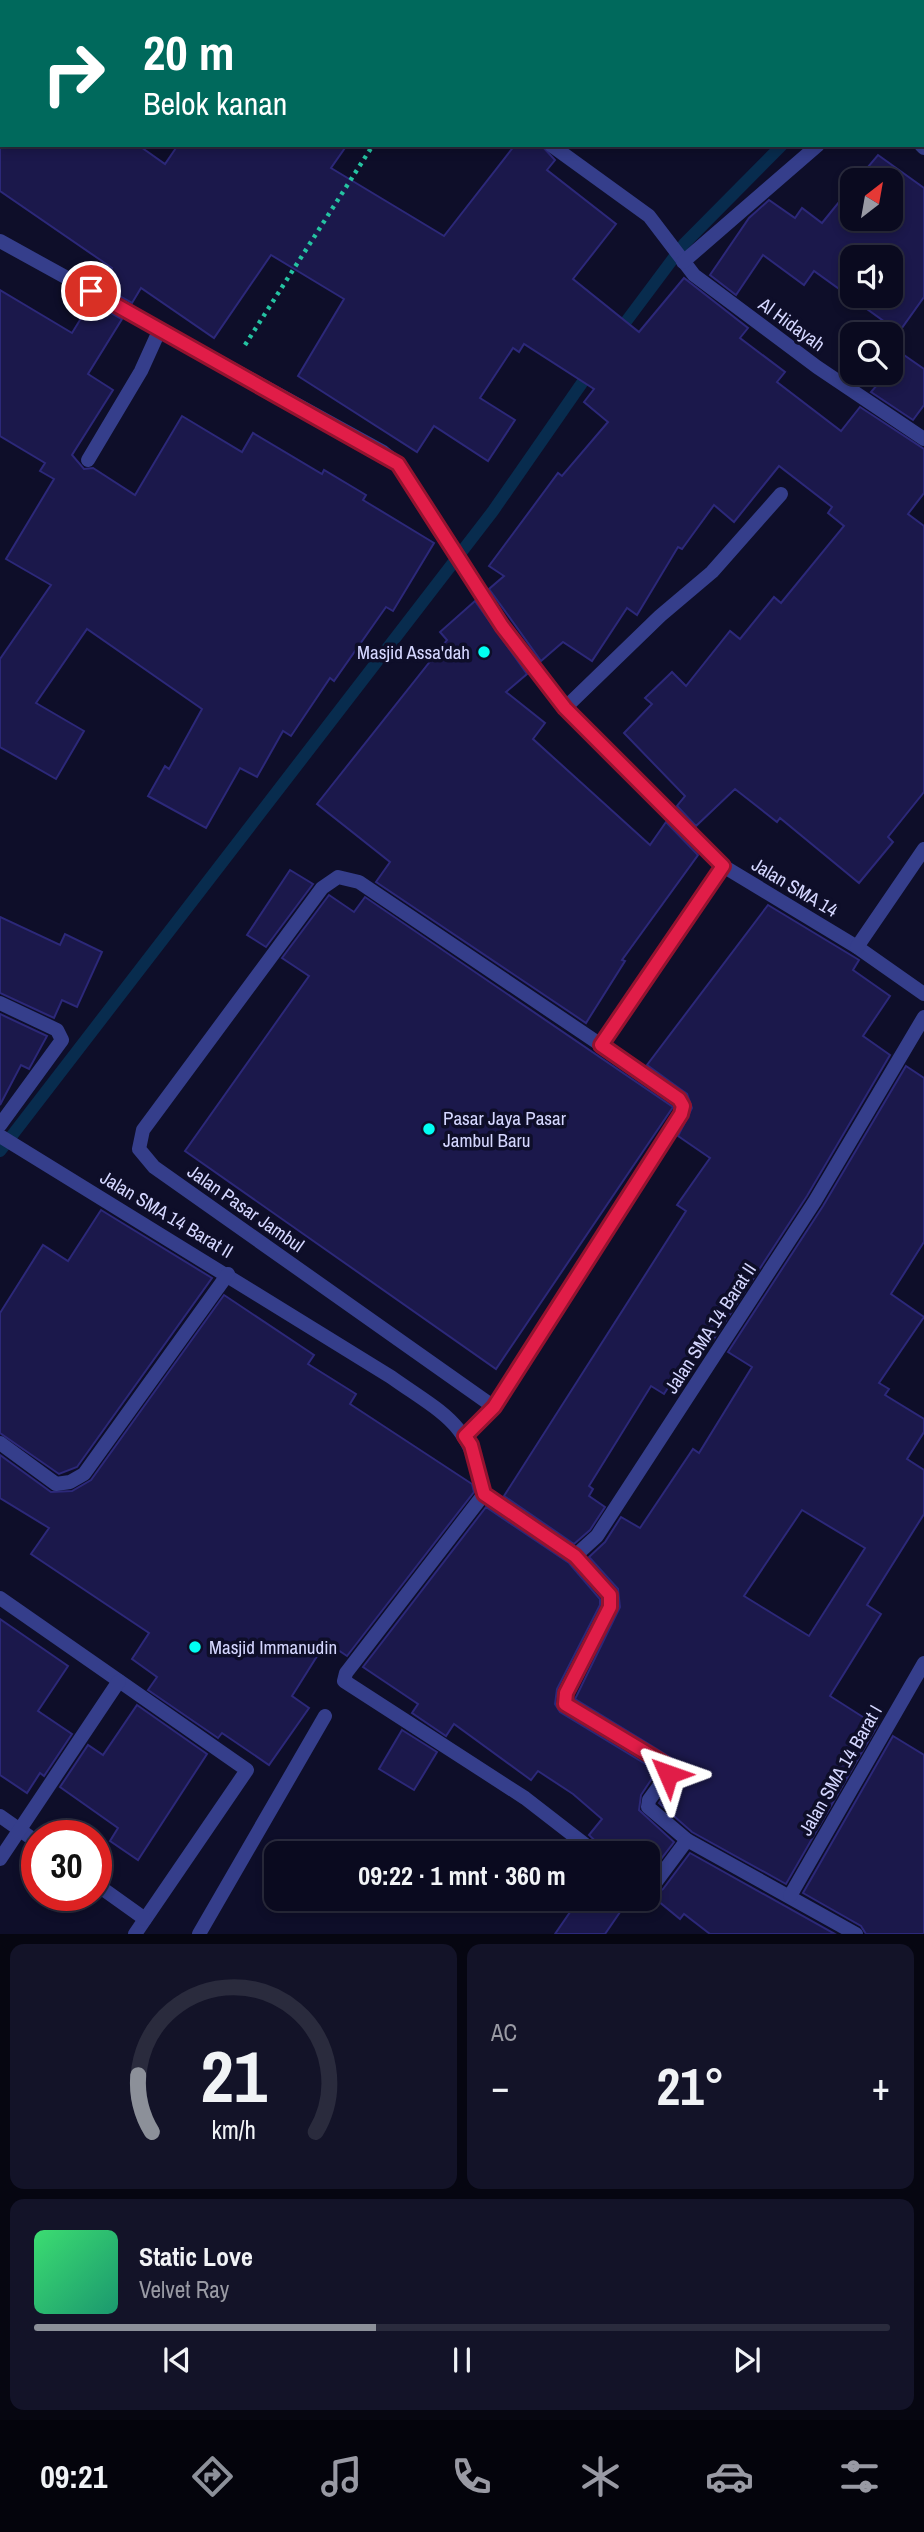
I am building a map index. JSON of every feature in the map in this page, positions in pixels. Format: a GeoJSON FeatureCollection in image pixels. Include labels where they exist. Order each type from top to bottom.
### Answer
{"type":"FeatureCollection","features":[{"type":"Feature","properties":{"kind":"street","name":"Al Hidayah"},"geometry":{"type":"LineString","coordinates":[[554,147],[655,222],[694,275],[806,359],[924,439]]}},
{"type":"Feature","properties":{"kind":"street"},"geometry":{"type":"LineString","coordinates":[[681,259],[816,147]]}},
{"type":"Feature","properties":{"kind":"street","name":"Jalan SMA 14"},"geometry":{"type":"LineString","coordinates":[[0,241],[398,464],[502,626],[565,708],[723,866],[857,947],[924,994]]}},
{"type":"Feature","properties":{"kind":"street"},"geometry":{"type":"LineString","coordinates":[[88,460],[141,371],[160,329]]}},
{"type":"Feature","properties":{"kind":"street"},"geometry":{"type":"LineString","coordinates":[[565,708],[660,616],[712,572],[781,494]]}},
{"type":"Feature","properties":{"kind":"street"},"geometry":{"type":"LineString","coordinates":[[857,947],[924,849]]}},
{"type":"Feature","properties":{"kind":"street"},"geometry":{"type":"LineString","coordinates":[[601,1045],[723,866]]}},
{"type":"Feature","properties":{"kind":"street","name":"Jalan Pasar Jambul"},"geometry":{"type":"LineString","coordinates":[[338,877],[359,882],[601,1045],[679,1099],[683,1110],[494,1407],[154,1167],[145,1159],[139,1139],[322,888],[338,877]]}},
{"type":"Feature","properties":{"kind":"street"},"geometry":{"type":"LineString","coordinates":[[0,1003],[57,1030],[61,1033],[62,1040],[1,1133]]}},
{"type":"Feature","properties":{"kind":"street","name":"Jalan SMA 14 Barat II"},"geometry":{"type":"LineString","coordinates":[[575,1556],[597,1536],[800,1224],[924,1017]]}},
{"type":"Feature","properties":{"kind":"street","name":"Jalan SMA 14 Barat II"},"geometry":{"type":"LineString","coordinates":[[1,1133],[15,1145],[391,1377],[451,1420],[465,1436],[475,1458],[484,1494]]}},
{"type":"Feature","properties":{"kind":"street"},"geometry":{"type":"LineString","coordinates":[[0,1443],[56,1484],[70,1482],[84,1474],[228,1274]]}},
{"type":"Feature","properties":{"kind":"street"},"geometry":{"type":"LineString","coordinates":[[465,1436],[494,1407]]}},
{"type":"Feature","properties":{"kind":"street"},"geometry":{"type":"LineString","coordinates":[[581,1841],[526,1798],[344,1681],[346,1673],[484,1494],[575,1556],[610,1595],[610,1607],[566,1693],[565,1704],[666,1765],[668,1774],[649,1800],[648,1807],[687,1840],[856,1934]]}},
{"type":"Feature","properties":{"kind":"street"},"geometry":{"type":"LineString","coordinates":[[0,1598],[247,1770],[135,1934]]}},
{"type":"Feature","properties":{"kind":"street","name":"Jalan SMA 14 Barat I"},"geometry":{"type":"LineString","coordinates":[[790,1896],[924,1663]]}},
{"type":"Feature","properties":{"kind":"street"},"geometry":{"type":"LineString","coordinates":[[0,1859],[119,1681]]}},
{"type":"Feature","properties":{"kind":"street"},"geometry":{"type":"LineString","coordinates":[[199,1934],[325,1716]]}},
{"type":"Feature","properties":{"kind":"street"},"geometry":{"type":"LineString","coordinates":[[0,1816],[19,1830]]}},
{"type":"Feature","properties":{"kind":"street"},"geometry":{"type":"LineString","coordinates":[[660,1876],[687,1840]]}},
{"type":"Feature","properties":{"kind":"street"},"geometry":{"type":"LineString","coordinates":[[112,1895],[145,1919]]}},
{"type":"Feature","properties":{"kind":"path"},"geometry":{"type":"LineString","coordinates":[[229,368],[372,147]]}},
{"type":"Feature","properties":{"kind":"building"},"geometry":{"type":"Polygon","coordinates":[[[0,147],[141,147],[165,164],[177,147],[346,147],[331,168],[444,236],[513,147],[543,147],[555,160],[547,170],[616,224],[573,279],[639,332],[684,278],[748,328],[740,338],[785,372],[777,382],[841,431],[860,407],[924,449],[924,493],[908,514],[924,526],[924,792],[888,837],[893,842],[859,883],[780,818],[777,822],[735,789],[696,826],[677,806],[685,796],[624,733],[652,704],[645,698],[672,672],[686,686],[730,631],[740,639],[774,597],[781,603],[844,526],[828,513],[832,507],[779,466],[734,522],[714,505],[682,549],[678,547],[637,615],[627,608],[592,661],[563,642],[541,661],[489,589],[504,576],[489,566],[558,473],[562,476],[608,422],[584,402],[594,389],[524,344],[519,352],[513,348],[480,398],[515,420],[488,461],[434,426],[417,452],[298,376],[344,299],[271,255],[214,338],[141,288],[132,303],[101,286],[112,268],[0,191],[0,147]]]}},
{"type":"Feature","properties":{"kind":"building"},"geometry":{"type":"Polygon","coordinates":[[[878,155],[896,168],[867,168],[878,155]]]}},
{"type":"Feature","properties":{"kind":"building"},"geometry":{"type":"Polygon","coordinates":[[[903,173],[924,188],[924,297],[903,326],[903,322],[885,322],[866,308],[903,308],[903,245],[840,245],[840,290],[814,271],[804,285],[763,255],[736,295],[710,275],[749,218],[769,200],[795,218],[802,208],[822,223],[840,201],[840,231],[903,231],[903,173]]]}},
{"type":"Feature","properties":{"kind":"building"},"geometry":{"type":"Polygon","coordinates":[[[0,290],[72,333],[91,302],[122,319],[88,374],[113,390],[72,455],[84,469],[93,468],[135,495],[182,416],[242,452],[253,433],[322,474],[324,470],[366,495],[363,500],[434,543],[393,611],[386,607],[334,681],[330,678],[291,736],[283,731],[257,777],[240,768],[206,828],[148,796],[165,766],[169,769],[202,709],[87,629],[36,703],[84,731],[56,779],[0,747],[0,659],[51,585],[6,559],[54,479],[40,471],[45,463],[0,436],[0,290]]]}},
{"type":"Feature","properties":{"kind":"building"},"geometry":{"type":"Polygon","coordinates":[[[903,354],[924,369],[924,405],[913,420],[871,392],[877,385],[903,385],[903,354]]]}},
{"type":"Feature","properties":{"kind":"building"},"geometry":{"type":"Polygon","coordinates":[[[475,601],[527,674],[506,692],[545,723],[533,739],[650,845],[666,822],[698,855],[622,960],[625,961],[586,1023],[376,882],[390,862],[317,804],[447,640],[440,632],[475,601]]]}},
{"type":"Feature","properties":{"kind":"building"},"geometry":{"type":"Polygon","coordinates":[[[290,870],[313,884],[266,947],[247,935],[290,870]]]}},
{"type":"Feature","properties":{"kind":"building","name":"Pasar Jaya Pasar Jambul Baru"},"geometry":{"type":"Polygon","coordinates":[[[329,895],[354,912],[365,897],[673,1107],[496,1369],[185,1151],[309,976],[282,958],[329,895]]]}},
{"type":"Feature","properties":{"kind":"building"},"geometry":{"type":"Polygon","coordinates":[[[768,905],[859,960],[853,970],[890,996],[863,1036],[890,1055],[807,1196],[712,1342],[701,1336],[664,1394],[651,1386],[589,1486],[593,1489],[589,1496],[605,1507],[590,1530],[574,1544],[504,1496],[686,1211],[677,1205],[710,1158],[678,1136],[692,1108],[687,1094],[647,1065],[768,905]]]}},
{"type":"Feature","properties":{"kind":"building"},"geometry":{"type":"Polygon","coordinates":[[[0,917],[60,945],[65,934],[102,952],[77,1007],[62,1000],[54,1018],[0,993],[0,917]]]}},
{"type":"Feature","properties":{"kind":"building"},"geometry":{"type":"Polygon","coordinates":[[[0,1014],[47,1036],[29,1069],[21,1065],[0,1105],[0,1014]]]}},
{"type":"Feature","properties":{"kind":"building"},"geometry":{"type":"Polygon","coordinates":[[[906,1066],[924,1078],[924,1242],[891,1294],[924,1317],[879,1383],[889,1389],[885,1395],[924,1419],[924,1432],[907,1459],[924,1470],[924,1514],[867,1605],[881,1614],[830,1696],[877,1726],[786,1884],[692,1832],[659,1803],[677,1776],[673,1759],[575,1699],[620,1607],[618,1589],[589,1557],[605,1542],[621,1517],[640,1528],[693,1449],[699,1453],[752,1367],[728,1352],[823,1206],[906,1066]],[[802,1510],[744,1596],[809,1636],[865,1548],[802,1510]]]}},
{"type":"Feature","properties":{"kind":"building"},"geometry":{"type":"Polygon","coordinates":[[[101,1210],[212,1278],[77,1467],[59,1474],[0,1433],[0,1313],[43,1245],[68,1261],[101,1210]]]}},
{"type":"Feature","properties":{"kind":"building"},"geometry":{"type":"Polygon","coordinates":[[[224,1295],[314,1355],[308,1364],[356,1394],[350,1404],[472,1484],[474,1492],[347,1656],[326,1642],[292,1696],[309,1708],[269,1765],[222,1733],[218,1738],[148,1690],[157,1677],[132,1659],[149,1633],[31,1554],[49,1528],[0,1498],[0,1455],[51,1492],[72,1491],[91,1480],[224,1295]]]}},
{"type":"Feature","properties":{"kind":"building"},"geometry":{"type":"Polygon","coordinates":[[[486,1507],[569,1563],[600,1599],[600,1605],[557,1689],[555,1704],[560,1712],[657,1771],[641,1795],[639,1810],[674,1842],[660,1860],[660,1841],[595,1841],[589,1835],[602,1819],[573,1794],[538,1771],[531,1780],[454,1724],[446,1736],[412,1713],[418,1704],[363,1667],[486,1507]]]}},
{"type":"Feature","properties":{"kind":"building"},"geometry":{"type":"Polygon","coordinates":[[[0,1619],[68,1666],[38,1711],[72,1734],[44,1776],[40,1773],[27,1793],[0,1775],[0,1619]]]}},
{"type":"Feature","properties":{"kind":"building"},"geometry":{"type":"Polygon","coordinates":[[[137,1705],[207,1754],[138,1860],[112,1842],[118,1828],[112,1824],[112,1820],[107,1820],[60,1787],[88,1745],[103,1755],[137,1705]]]}},
{"type":"Feature","properties":{"kind":"building"},"geometry":{"type":"Polygon","coordinates":[[[402,1730],[437,1752],[414,1790],[379,1769],[402,1730]]]}},
{"type":"Feature","properties":{"kind":"building"},"geometry":{"type":"Polygon","coordinates":[[[893,1736],[924,1755],[924,1934],[866,1934],[861,1926],[803,1893],[893,1736]]]}},
{"type":"Feature","properties":{"kind":"building"},"geometry":{"type":"Polygon","coordinates":[[[690,1853],[835,1934],[710,1934],[684,1914],[680,1919],[660,1903],[660,1891],[690,1853]]]}},
{"type":"Feature","properties":{"kind":"building"},"geometry":{"type":"Polygon","coordinates":[[[571,1911],[621,1911],[605,1934],[555,1934],[571,1911]]]}},
{"type":"Feature","properties":{"kind":"waterway"},"geometry":{"type":"LineString","coordinates":[[616,335],[684,244],[780,147]]}},
{"type":"Feature","properties":{"kind":"waterway"},"geometry":{"type":"LineString","coordinates":[[0,1151],[493,511],[591,370]]}},
{"type":"Feature","properties":{"kind":"place","name":"Masjid Assa'dah"},"geometry":{"type":"Point","coordinates":[484,652]}},
{"type":"Feature","properties":{"kind":"place","name":"Pasar Jaya Pasar Jambul Baru"},"geometry":{"type":"Point","coordinates":[429,1129]}},
{"type":"Feature","properties":{"kind":"place","name":"Masjid Immanudin"},"geometry":{"type":"Point","coordinates":[195,1647]}},
{"type":"Feature","properties":{"kind":"route"},"geometry":{"type":"LineString","coordinates":[[91,291],[383,452],[398,464],[411,480],[502,626],[565,708],[723,866],[601,1045],[679,1099],[683,1110],[494,1407],[465,1436],[471,1445],[484,1494],[575,1556],[610,1595],[610,1607],[566,1693],[565,1704],[666,1765],[668,1774]]}}]}
